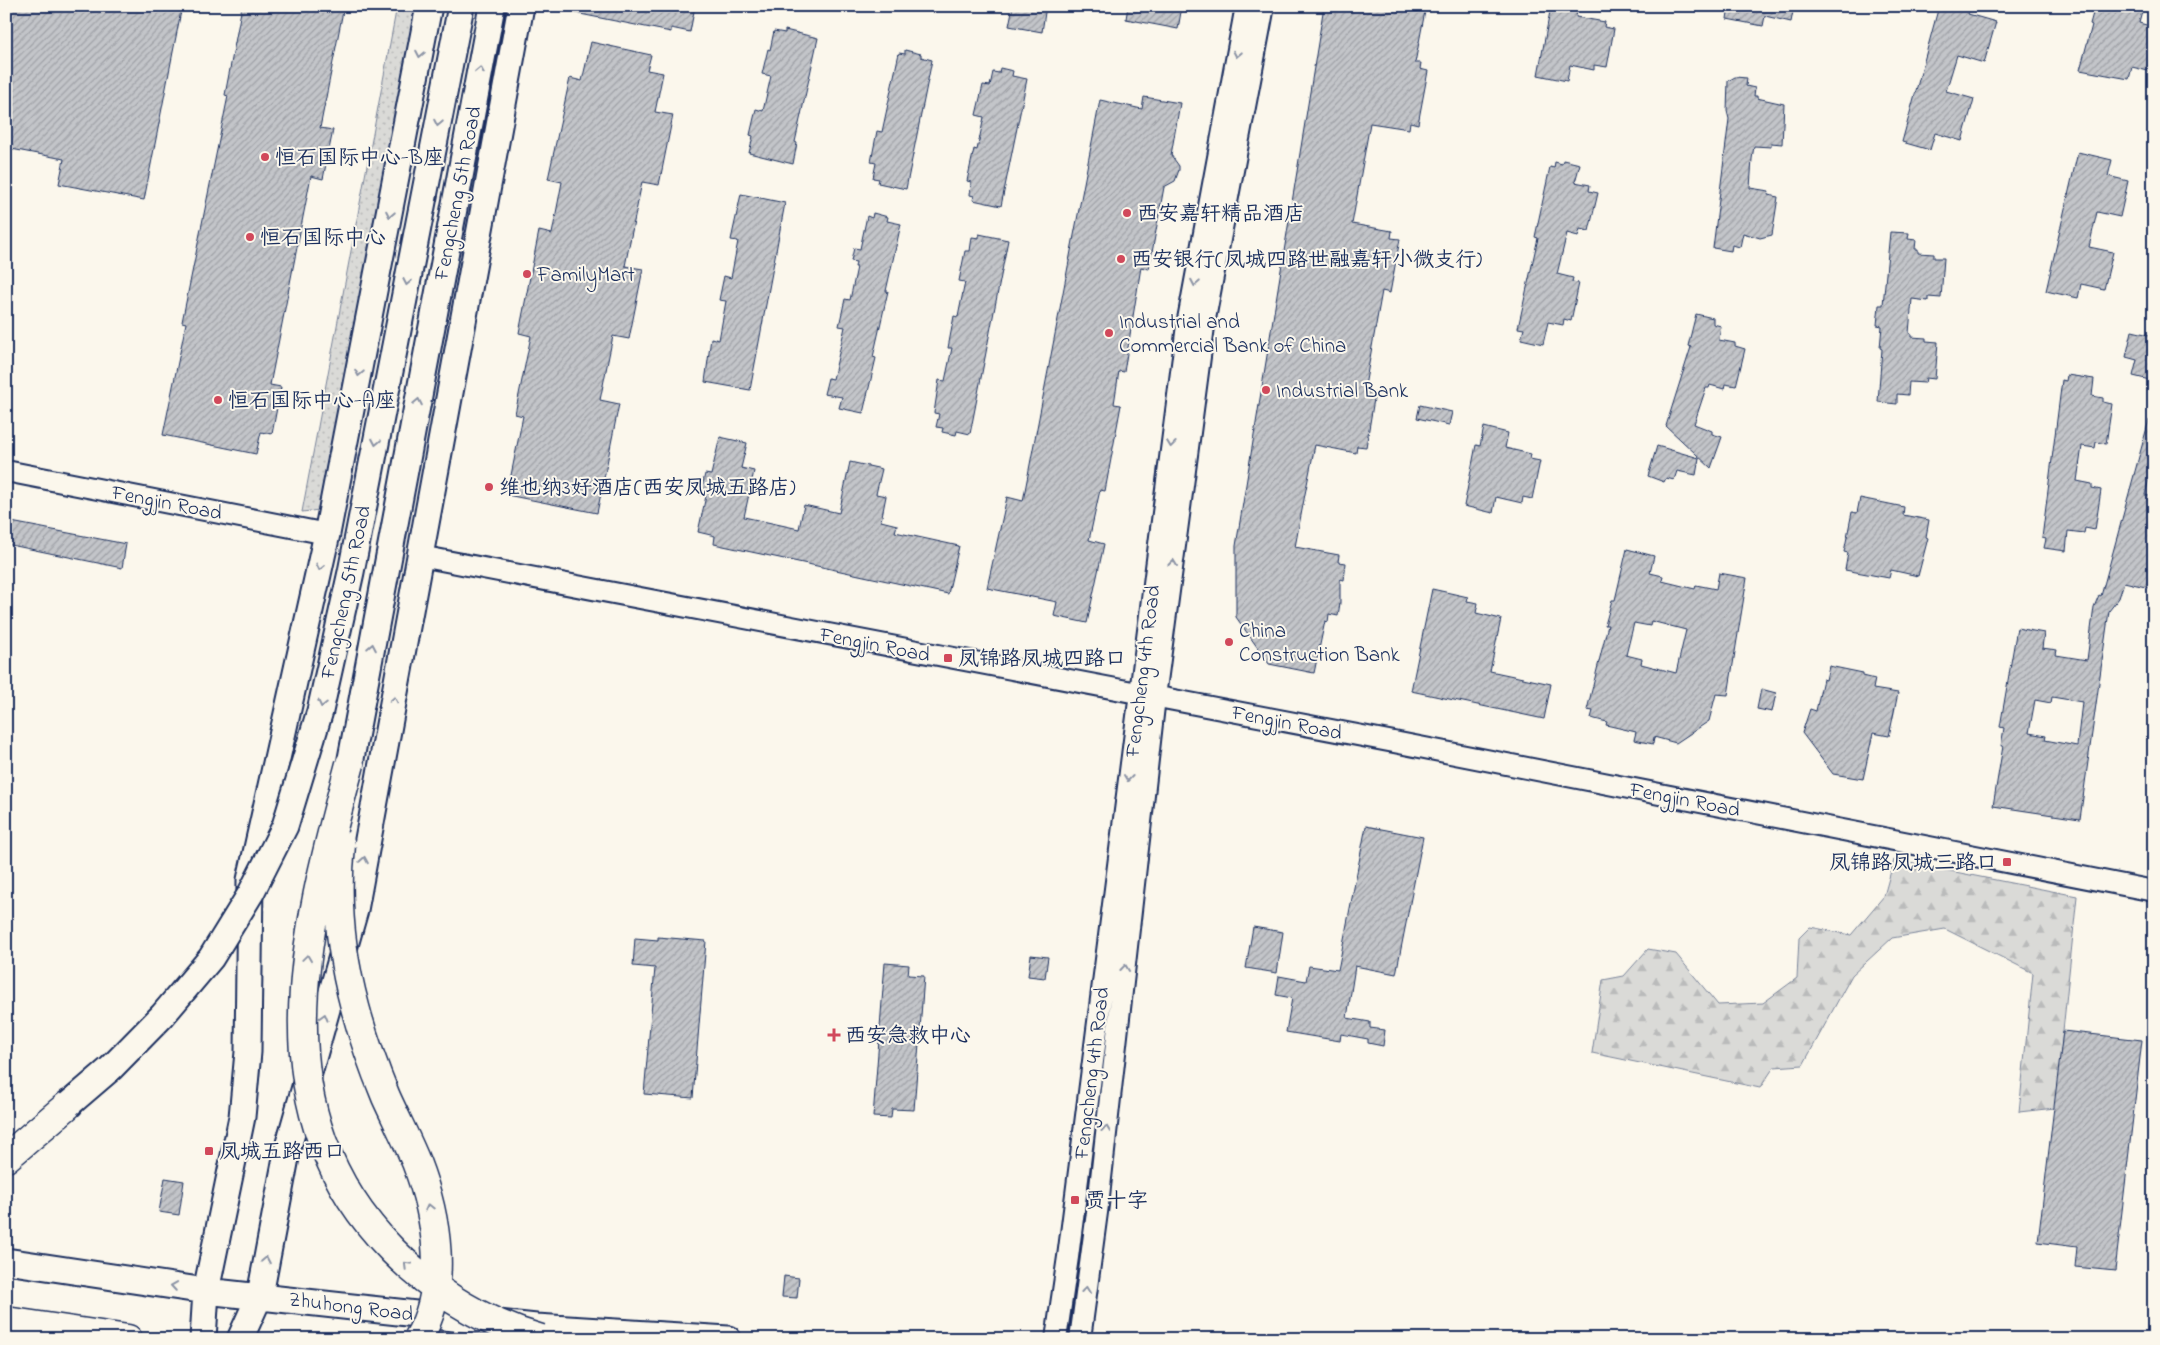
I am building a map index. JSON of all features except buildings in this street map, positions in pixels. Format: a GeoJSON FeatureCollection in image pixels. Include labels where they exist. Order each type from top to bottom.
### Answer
{"type":"FeatureCollection","features":[{"type":"Feature","properties":{"kind":"highway"},"geometry":{"type":"LineString","coordinates":[[350,764],[340,858],[339,913],[345,968],[355,1008],[371,1056],[386,1096],[416,1163],[429,1204],[437,1249],[434,1297],[425,1326],[418,1339]]}},
{"type":"Feature","properties":{"kind":"highway"},"geometry":{"type":"LineString","coordinates":[[350,764],[314,904],[303,987],[302,1045],[311,1102],[328,1156],[354,1203],[378,1236],[414,1272],[448,1297],[483,1317],[541,1339]]}},
{"type":"Feature","properties":{"kind":"highway"},"geometry":{"type":"LineString","coordinates":[[6,1141],[69,1104]]}},
{"type":"Feature","properties":{"kind":"highway"},"geometry":{"type":"LineString","coordinates":[[6,1158],[69,1104]]}},
{"type":"Feature","properties":{"kind":"highway"},"geometry":{"type":"LineString","coordinates":[[6,1321],[128,1339]]}},
{"type":"Feature","properties":{"kind":"main road"},"geometry":{"type":"LineString","coordinates":[[203,1339],[206,1290],[242,1117],[248,1052],[250,880],[328,534],[429,6]]}},
{"type":"Feature","properties":{"kind":"main road","name":"Fengcheng 5th Road"},"geometry":{"type":"LineString","coordinates":[[69,1104],[111,1068],[162,1016],[211,958],[251,893],[285,826],[320,711],[351,572],[461,6]]}},
{"type":"Feature","properties":{"kind":"main road","name":"Fengcheng 5th Road"},"geometry":{"type":"LineString","coordinates":[[350,764],[492,6]]}},
{"type":"Feature","properties":{"kind":"main road"},"geometry":{"type":"LineString","coordinates":[[240,1339],[260,1296],[288,1147],[355,910],[521,6]]}},
{"type":"Feature","properties":{"kind":"main road","name":"Zhuhong Road"},"geometry":{"type":"LineString","coordinates":[[6,1260],[206,1290],[536,1327],[728,1339]]}},
{"type":"Feature","properties":{"kind":"street","name":"Fengcheng 4th Road"},"geometry":{"type":"LineString","coordinates":[[1080,1339],[1098,1205],[1147,695],[1187,326],[1246,6]]}},
{"type":"Feature","properties":{"kind":"street","name":"Fengcheng 4th Road"},"geometry":{"type":"LineString","coordinates":[[1056,1339],[1147,695],[1205,319],[1264,6]]}},
{"type":"Feature","properties":{"kind":"street","name":"Fengjin Road"},"geometry":{"type":"LineString","coordinates":[[6,471],[328,534]]}},
{"type":"Feature","properties":{"kind":"street","name":"Fengjin Road"},"geometry":{"type":"LineString","coordinates":[[420,556],[2154,891]]}},
{"type":"Feature","properties":{"kind":"green space"},"geometry":{"type":"Polygon","coordinates":[[[397,6],[441,6],[338,502],[319,510],[302,512],[397,6]]]}},
{"type":"Feature","properties":{"kind":"green space"},"geometry":{"type":"Polygon","coordinates":[[[1894,860],[2077,896],[2055,1108],[2019,1112],[2033,973],[1945,929],[1892,938],[1852,975],[1803,1065],[1774,1067],[1760,1088],[1592,1053],[1603,980],[1624,976],[1648,949],[1676,954],[1718,1005],[1763,1003],[1797,978],[1799,938],[1810,927],[1851,935],[1884,896],[1894,860]]]}},
{"type":"Feature","properties":{"kind":"place","name":"恒石国际中心-B座"},"geometry":{"type":"Point","coordinates":[265,157]}},
{"type":"Feature","properties":{"kind":"place","name":"西安嘉轩精品酒店"},"geometry":{"type":"Point","coordinates":[1127,213]}},
{"type":"Feature","properties":{"kind":"place","name":"恒石国际中心"},"geometry":{"type":"Point","coordinates":[250,237]}},
{"type":"Feature","properties":{"kind":"place","name":"西安银行(凤城四路世融嘉轩小微支行)"},"geometry":{"type":"Point","coordinates":[1121,259]}},
{"type":"Feature","properties":{"kind":"place","name":"FamilyMart"},"geometry":{"type":"Point","coordinates":[527,274]}},
{"type":"Feature","properties":{"kind":"place","name":"Industrial and Commercial Bank of China"},"geometry":{"type":"Point","coordinates":[1109,333]}},
{"type":"Feature","properties":{"kind":"place","name":"Industrial Bank"},"geometry":{"type":"Point","coordinates":[1266,390]}},
{"type":"Feature","properties":{"kind":"place","name":"恒石国际中心-A座"},"geometry":{"type":"Point","coordinates":[218,400]}},
{"type":"Feature","properties":{"kind":"place","name":"维也纳3好酒店(西安凤城五路店)"},"geometry":{"type":"Point","coordinates":[489,487]}},
{"type":"Feature","properties":{"kind":"place","name":"China Construction Bank"},"geometry":{"type":"Point","coordinates":[1229,642]}},
{"type":"Feature","properties":{"kind":"place","name":"凤锦路凤城四路口"},"geometry":{"type":"Point","coordinates":[948,658]}},
{"type":"Feature","properties":{"kind":"place","name":"凤锦路凤城三路口"},"geometry":{"type":"Point","coordinates":[2007,862]}},
{"type":"Feature","properties":{"kind":"place","name":"西安急救中心"},"geometry":{"type":"Point","coordinates":[834,1035]}},
{"type":"Feature","properties":{"kind":"place","name":"凤城五路西口"},"geometry":{"type":"Point","coordinates":[209,1151]}},
{"type":"Feature","properties":{"kind":"place","name":"贾十字"},"geometry":{"type":"Point","coordinates":[1075,1200]}}]}
